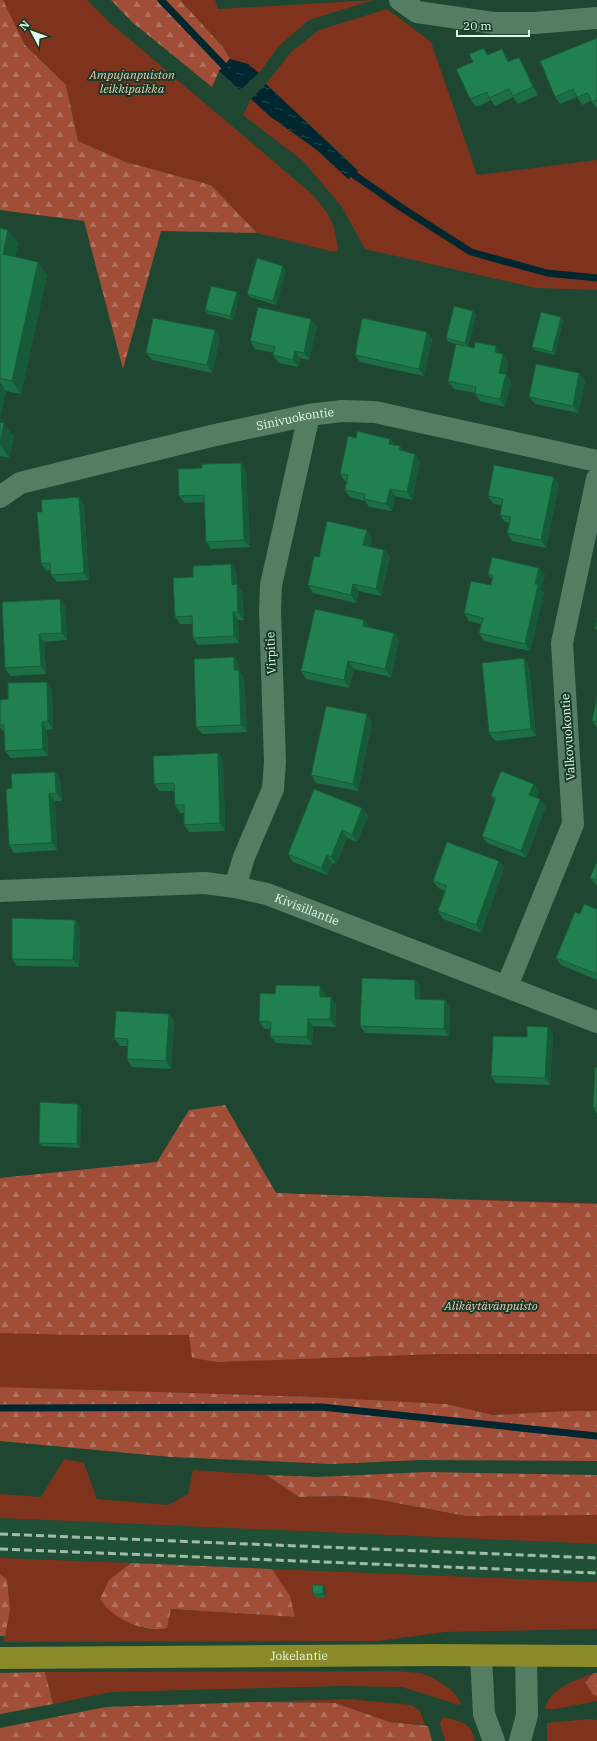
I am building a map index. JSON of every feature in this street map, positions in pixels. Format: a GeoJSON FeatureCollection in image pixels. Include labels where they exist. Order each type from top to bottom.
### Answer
{"type":"FeatureCollection","features":[{"type":"Feature","properties":{"kind":"main road","name":"Jokelantie"},"geometry":{"type":"LineString","coordinates":[[0,1658],[597,1656]]}},
{"type":"Feature","properties":{"kind":"street"},"geometry":{"type":"LineString","coordinates":[[400,0],[417,12],[493,23],[534,23],[597,18]]}},
{"type":"Feature","properties":{"kind":"street","name":"Sinivuokontie"},"geometry":{"type":"LineString","coordinates":[[0,497],[20,483],[212,436],[309,415],[342,411],[375,412],[597,461]]}},
{"type":"Feature","properties":{"kind":"street","name":"Virpitie"},"geometry":{"type":"LineString","coordinates":[[235,887],[244,857],[273,789],[276,762],[270,611],[272,585],[309,415]]}},
{"type":"Feature","properties":{"kind":"street","name":"Valkovuokontie"},"geometry":{"type":"LineString","coordinates":[[508,986],[573,824],[562,643],[597,479]]}},
{"type":"Feature","properties":{"kind":"street","name":"Kivisillantie"},"geometry":{"type":"LineString","coordinates":[[0,891],[205,883],[235,887],[267,894],[508,986],[597,1022]]}},
{"type":"Feature","properties":{"kind":"street"},"geometry":{"type":"LineString","coordinates":[[481,1656],[484,1714],[494,1741]]}},
{"type":"Feature","properties":{"kind":"street"},"geometry":{"type":"LineString","coordinates":[[520,1741],[527,1716],[526,1656]]}},
{"type":"Feature","properties":{"kind":"shaded area"},"geometry":{"type":"Polygon","coordinates":[[[0,1518],[597,1544],[597,1582],[0,1558],[0,1518]]]}},
{"type":"Feature","properties":{"kind":"green space"},"geometry":{"type":"Polygon","coordinates":[[[0,0],[3,0],[25,45],[66,85],[78,141],[126,162],[211,185],[257,233],[161,231],[123,369],[84,221],[0,210],[0,0]]]}},
{"type":"Feature","properties":{"kind":"green space","name":"Ampujanpuiston leikkipaikka"},"geometry":{"type":"Polygon","coordinates":[[[3,0],[87,0],[108,21],[312,194],[331,220],[338,251],[330,251],[257,233],[211,185],[126,162],[78,141],[66,85],[25,45],[3,0]]]}},
{"type":"Feature","properties":{"kind":"green space"},"geometry":{"type":"Polygon","coordinates":[[[111,0],[180,0],[223,47],[230,59],[219,71],[212,87],[132,22],[111,0]]]}},
{"type":"Feature","properties":{"kind":"green space"},"geometry":{"type":"Polygon","coordinates":[[[180,0],[215,0],[218,9],[374,0],[309,20],[279,46],[259,73],[248,64],[230,59],[223,47],[180,0]]]}},
{"type":"Feature","properties":{"kind":"green space"},"geometry":{"type":"Polygon","coordinates":[[[387,9],[431,42],[477,175],[597,160],[597,290],[536,288],[365,249],[342,207],[303,161],[243,115],[251,99],[271,117],[317,150],[349,179],[358,170],[266,84],[291,52],[319,30],[387,9]]]}},
{"type":"Feature","properties":{"kind":"green space","name":"Alikäytävänpuisto"},"geometry":{"type":"Polygon","coordinates":[[[225,1105],[276,1193],[597,1204],[597,1354],[436,1354],[217,1362],[192,1358],[189,1335],[0,1333],[0,1178],[157,1162],[189,1110],[225,1105]]]}},
{"type":"Feature","properties":{"kind":"green space","name":"Alikäytävänpuisto"},"geometry":{"type":"Polygon","coordinates":[[[0,1179],[347,1196],[597,1203],[597,1411],[563,1411],[493,1415],[447,1404],[317,1397],[0,1387],[0,1179]]]}},
{"type":"Feature","properties":{"kind":"green space"},"geometry":{"type":"Polygon","coordinates":[[[0,1387],[317,1397],[447,1404],[493,1415],[563,1411],[597,1411],[597,1461],[421,1460],[332,1464],[171,1457],[0,1441],[0,1387]]]}},
{"type":"Feature","properties":{"kind":"green space"},"geometry":{"type":"Polygon","coordinates":[[[64,1459],[84,1463],[97,1499],[168,1505],[188,1494],[193,1470],[266,1475],[299,1497],[343,1496],[375,1499],[466,1516],[597,1515],[597,1544],[0,1518],[0,1494],[41,1497],[64,1459]]]}},
{"type":"Feature","properties":{"kind":"green space"},"geometry":{"type":"Polygon","coordinates":[[[426,1472],[597,1475],[597,1515],[466,1516],[375,1499],[343,1496],[299,1497],[266,1475],[318,1477],[426,1472]]]}},
{"type":"Feature","properties":{"kind":"green space"},"geometry":{"type":"Polygon","coordinates":[[[0,1558],[131,1563],[109,1580],[141,1628],[159,1630],[167,1628],[171,1609],[295,1617],[290,1596],[272,1569],[597,1582],[597,1629],[445,1632],[379,1641],[4,1642],[7,1579],[0,1574],[0,1558]]]}},
{"type":"Feature","properties":{"kind":"green space"},"geometry":{"type":"Polygon","coordinates":[[[131,1563],[272,1569],[290,1596],[295,1617],[171,1609],[167,1628],[154,1629],[132,1624],[118,1617],[109,1610],[100,1599],[109,1580],[131,1563]]]}},
{"type":"Feature","properties":{"kind":"green space"},"geometry":{"type":"Polygon","coordinates":[[[0,1574],[7,1579],[10,1610],[5,1636],[0,1636],[0,1574]]]}},
{"type":"Feature","properties":{"kind":"green space"},"geometry":{"type":"Polygon","coordinates":[[[398,1671],[420,1673],[433,1678],[451,1690],[459,1699],[461,1704],[459,1705],[402,1687],[342,1686],[111,1692],[53,1704],[45,1672],[398,1671]]]}},
{"type":"Feature","properties":{"kind":"green space"},"geometry":{"type":"Polygon","coordinates":[[[45,1672],[53,1704],[0,1714],[0,1673],[45,1672]]]}},
{"type":"Feature","properties":{"kind":"green space"},"geometry":{"type":"Polygon","coordinates":[[[594,1673],[585,1682],[593,1695],[597,1696],[597,1701],[556,1709],[545,1709],[552,1696],[558,1690],[572,1682],[594,1673]]]}},
{"type":"Feature","properties":{"kind":"green space"},"geometry":{"type":"Polygon","coordinates":[[[594,1673],[597,1673],[597,1696],[593,1695],[585,1682],[594,1673]]]}},
{"type":"Feature","properties":{"kind":"green space"},"geometry":{"type":"Polygon","coordinates":[[[349,1699],[411,1705],[420,1711],[425,1725],[390,1722],[335,1703],[259,1702],[349,1699]]]}},
{"type":"Feature","properties":{"kind":"green space"},"geometry":{"type":"Polygon","coordinates":[[[259,1702],[335,1703],[390,1722],[428,1726],[432,1741],[0,1741],[0,1728],[106,1707],[259,1702]]]}},
{"type":"Feature","properties":{"kind":"green space"},"geometry":{"type":"Polygon","coordinates":[[[443,1717],[464,1723],[473,1734],[475,1741],[445,1741],[440,1723],[443,1717]]]}},
{"type":"Feature","properties":{"kind":"green space"},"geometry":{"type":"Polygon","coordinates":[[[590,1719],[597,1720],[597,1741],[547,1741],[547,1723],[590,1719]]]}},
{"type":"Feature","properties":{"kind":"water"},"geometry":{"type":"Polygon","coordinates":[[[230,59],[248,64],[259,73],[240,90],[219,71],[230,59]]]}},
{"type":"Feature","properties":{"kind":"water"},"geometry":{"type":"Polygon","coordinates":[[[266,84],[358,171],[348,179],[317,150],[271,117],[251,99],[266,84]]]}},
{"type":"Feature","properties":{"kind":"building"},"geometry":{"type":"Polygon","coordinates":[[[597,38],[597,100],[592,102],[588,93],[577,97],[573,89],[555,97],[540,61],[597,38]]]}},
{"type":"Feature","properties":{"kind":"building"},"geometry":{"type":"Polygon","coordinates":[[[484,48],[487,55],[502,49],[508,62],[519,57],[533,87],[513,96],[509,89],[489,98],[487,92],[470,99],[456,69],[473,62],[469,54],[484,48]]]}},
{"type":"Feature","properties":{"kind":"building"},"geometry":{"type":"Polygon","coordinates":[[[0,228],[8,230],[3,254],[38,262],[12,381],[0,378],[0,228]]]}},
{"type":"Feature","properties":{"kind":"building"},"geometry":{"type":"Polygon","coordinates":[[[257,258],[283,266],[273,301],[247,294],[257,258]]]}},
{"type":"Feature","properties":{"kind":"building"},"geometry":{"type":"Polygon","coordinates":[[[211,286],[237,292],[230,316],[205,310],[211,286]]]}},
{"type":"Feature","properties":{"kind":"building"},"geometry":{"type":"Polygon","coordinates":[[[454,306],[473,311],[465,343],[446,338],[454,306]]]}},
{"type":"Feature","properties":{"kind":"building"},"geometry":{"type":"Polygon","coordinates":[[[258,307],[311,319],[304,353],[295,351],[293,360],[273,355],[275,347],[250,341],[258,307]]]}},
{"type":"Feature","properties":{"kind":"building"},"geometry":{"type":"Polygon","coordinates":[[[541,312],[561,317],[552,352],[532,347],[541,312]]]}},
{"type":"Feature","properties":{"kind":"building"},"geometry":{"type":"Polygon","coordinates":[[[153,318],[215,330],[207,365],[146,353],[153,318]]]}},
{"type":"Feature","properties":{"kind":"building"},"geometry":{"type":"Polygon","coordinates":[[[362,318],[427,332],[419,369],[355,355],[362,318]]]}},
{"type":"Feature","properties":{"kind":"building"},"geometry":{"type":"Polygon","coordinates":[[[475,342],[496,346],[495,352],[503,354],[499,373],[506,374],[500,399],[475,394],[476,387],[448,381],[456,344],[474,348],[475,342]]]}},
{"type":"Feature","properties":{"kind":"building"},"geometry":{"type":"Polygon","coordinates":[[[536,364],[579,373],[573,406],[529,397],[536,364]]]}},
{"type":"Feature","properties":{"kind":"building"},"geometry":{"type":"Polygon","coordinates":[[[0,422],[4,423],[0,444],[0,422]]]}},
{"type":"Feature","properties":{"kind":"building"},"geometry":{"type":"Polygon","coordinates":[[[357,431],[390,439],[389,444],[400,446],[399,450],[415,454],[407,492],[390,489],[386,504],[364,499],[365,494],[345,490],[348,475],[340,474],[348,436],[356,438],[357,431]]]}},
{"type":"Feature","properties":{"kind":"building"},"geometry":{"type":"Polygon","coordinates":[[[241,463],[244,540],[206,542],[204,495],[179,496],[178,469],[202,468],[202,464],[241,463]]]}},
{"type":"Feature","properties":{"kind":"building"},"geometry":{"type":"Polygon","coordinates":[[[494,465],[554,477],[541,540],[507,533],[511,517],[500,515],[503,499],[488,496],[494,465]]]}},
{"type":"Feature","properties":{"kind":"building"},"geometry":{"type":"Polygon","coordinates":[[[79,497],[84,573],[51,575],[50,563],[41,563],[37,512],[42,512],[41,500],[79,497]]]}},
{"type":"Feature","properties":{"kind":"building"},"geometry":{"type":"Polygon","coordinates":[[[327,521],[367,530],[363,545],[384,550],[376,589],[353,584],[351,595],[308,585],[314,556],[319,557],[327,521]]]}},
{"type":"Feature","properties":{"kind":"building"},"geometry":{"type":"Polygon","coordinates":[[[492,557],[539,568],[535,584],[538,585],[525,644],[479,633],[483,618],[464,613],[471,581],[491,585],[493,575],[488,574],[492,557]]]}},
{"type":"Feature","properties":{"kind":"building"},"geometry":{"type":"Polygon","coordinates":[[[231,564],[232,585],[237,584],[238,612],[233,612],[234,636],[193,638],[192,616],[175,617],[173,578],[193,577],[193,566],[231,564]]]}},
{"type":"Feature","properties":{"kind":"building"},"geometry":{"type":"Polygon","coordinates":[[[60,599],[62,633],[39,634],[41,666],[5,668],[2,602],[60,599]]]}},
{"type":"Feature","properties":{"kind":"building"},"geometry":{"type":"Polygon","coordinates":[[[315,609],[364,620],[363,626],[394,633],[385,669],[348,661],[344,680],[301,671],[315,609]]]}},
{"type":"Feature","properties":{"kind":"building"},"geometry":{"type":"Polygon","coordinates":[[[597,618],[597,630],[595,629],[597,618]]]}},
{"type":"Feature","properties":{"kind":"building"},"geometry":{"type":"Polygon","coordinates":[[[234,657],[234,670],[239,670],[241,725],[196,727],[194,659],[234,657]]]}},
{"type":"Feature","properties":{"kind":"building"},"geometry":{"type":"Polygon","coordinates":[[[524,658],[531,729],[489,733],[482,663],[524,658]]]}},
{"type":"Feature","properties":{"kind":"building"},"geometry":{"type":"Polygon","coordinates":[[[47,682],[48,722],[42,722],[43,749],[5,751],[4,725],[0,725],[0,700],[8,699],[8,683],[47,682]]]}},
{"type":"Feature","properties":{"kind":"building"},"geometry":{"type":"Polygon","coordinates":[[[597,697],[597,722],[592,721],[597,697]]]}},
{"type":"Feature","properties":{"kind":"building"},"geometry":{"type":"Polygon","coordinates":[[[326,706],[367,714],[353,784],[311,775],[326,706]]]}},
{"type":"Feature","properties":{"kind":"building"},"geometry":{"type":"Polygon","coordinates":[[[218,753],[220,823],[184,825],[184,805],[175,805],[174,783],[154,784],[153,756],[218,753]]]}},
{"type":"Feature","properties":{"kind":"building"},"geometry":{"type":"Polygon","coordinates":[[[501,771],[534,784],[529,795],[540,799],[521,851],[482,836],[496,798],[491,796],[501,771]]]}},
{"type":"Feature","properties":{"kind":"building"},"geometry":{"type":"Polygon","coordinates":[[[55,772],[56,793],[49,794],[52,843],[9,845],[6,789],[12,788],[11,774],[55,772]]]}},
{"type":"Feature","properties":{"kind":"building"},"geometry":{"type":"Polygon","coordinates":[[[314,789],[362,808],[352,835],[342,830],[331,857],[327,855],[321,868],[288,854],[314,789]]]}},
{"type":"Feature","properties":{"kind":"building"},"geometry":{"type":"Polygon","coordinates":[[[447,842],[499,861],[476,925],[438,911],[447,886],[433,881],[447,842]]]}},
{"type":"Feature","properties":{"kind":"building"},"geometry":{"type":"Polygon","coordinates":[[[597,861],[597,880],[590,878],[597,861]]]}},
{"type":"Feature","properties":{"kind":"building"},"geometry":{"type":"Polygon","coordinates":[[[584,904],[597,909],[597,974],[556,958],[575,912],[580,914],[584,904]]]}},
{"type":"Feature","properties":{"kind":"building"},"geometry":{"type":"Polygon","coordinates":[[[12,918],[75,920],[73,960],[12,959],[12,918]]]}},
{"type":"Feature","properties":{"kind":"building"},"geometry":{"type":"Polygon","coordinates":[[[362,978],[415,980],[415,999],[445,1000],[444,1029],[360,1026],[362,978]]]}},
{"type":"Feature","properties":{"kind":"building"},"geometry":{"type":"Polygon","coordinates":[[[276,985],[320,986],[320,997],[331,997],[330,1019],[308,1019],[307,1037],[270,1036],[271,1022],[259,1021],[260,993],[275,994],[276,985]]]}},
{"type":"Feature","properties":{"kind":"building"},"geometry":{"type":"Polygon","coordinates":[[[116,1011],[169,1014],[166,1061],[127,1059],[128,1039],[114,1038],[116,1011]]]}},
{"type":"Feature","properties":{"kind":"building"},"geometry":{"type":"Polygon","coordinates":[[[527,1026],[548,1027],[545,1078],[491,1076],[493,1036],[527,1037],[527,1026]]]}},
{"type":"Feature","properties":{"kind":"building"},"geometry":{"type":"Polygon","coordinates":[[[595,1067],[597,1067],[597,1108],[593,1107],[595,1067]]]}},
{"type":"Feature","properties":{"kind":"building"},"geometry":{"type":"Polygon","coordinates":[[[40,1102],[78,1104],[77,1144],[39,1143],[40,1102]]]}},
{"type":"Feature","properties":{"kind":"building"},"geometry":{"type":"Polygon","coordinates":[[[312,1585],[323,1585],[323,1594],[313,1594],[312,1585]]]}},
{"type":"Feature","properties":{"kind":"waterway"},"geometry":{"type":"LineString","coordinates":[[161,0],[224,66]]}},
{"type":"Feature","properties":{"kind":"waterway"},"geometry":{"type":"LineString","coordinates":[[353,174],[402,208],[471,252],[547,273],[597,278]]}},
{"type":"Feature","properties":{"kind":"waterway"},"geometry":{"type":"LineString","coordinates":[[0,1408],[322,1407],[597,1436]]}},
{"type":"Feature","properties":{"kind":"railway"},"geometry":{"type":"LineString","coordinates":[[0,1534],[597,1558]]}},
{"type":"Feature","properties":{"kind":"railway"},"geometry":{"type":"LineString","coordinates":[[0,1549],[597,1573]]}}]}
